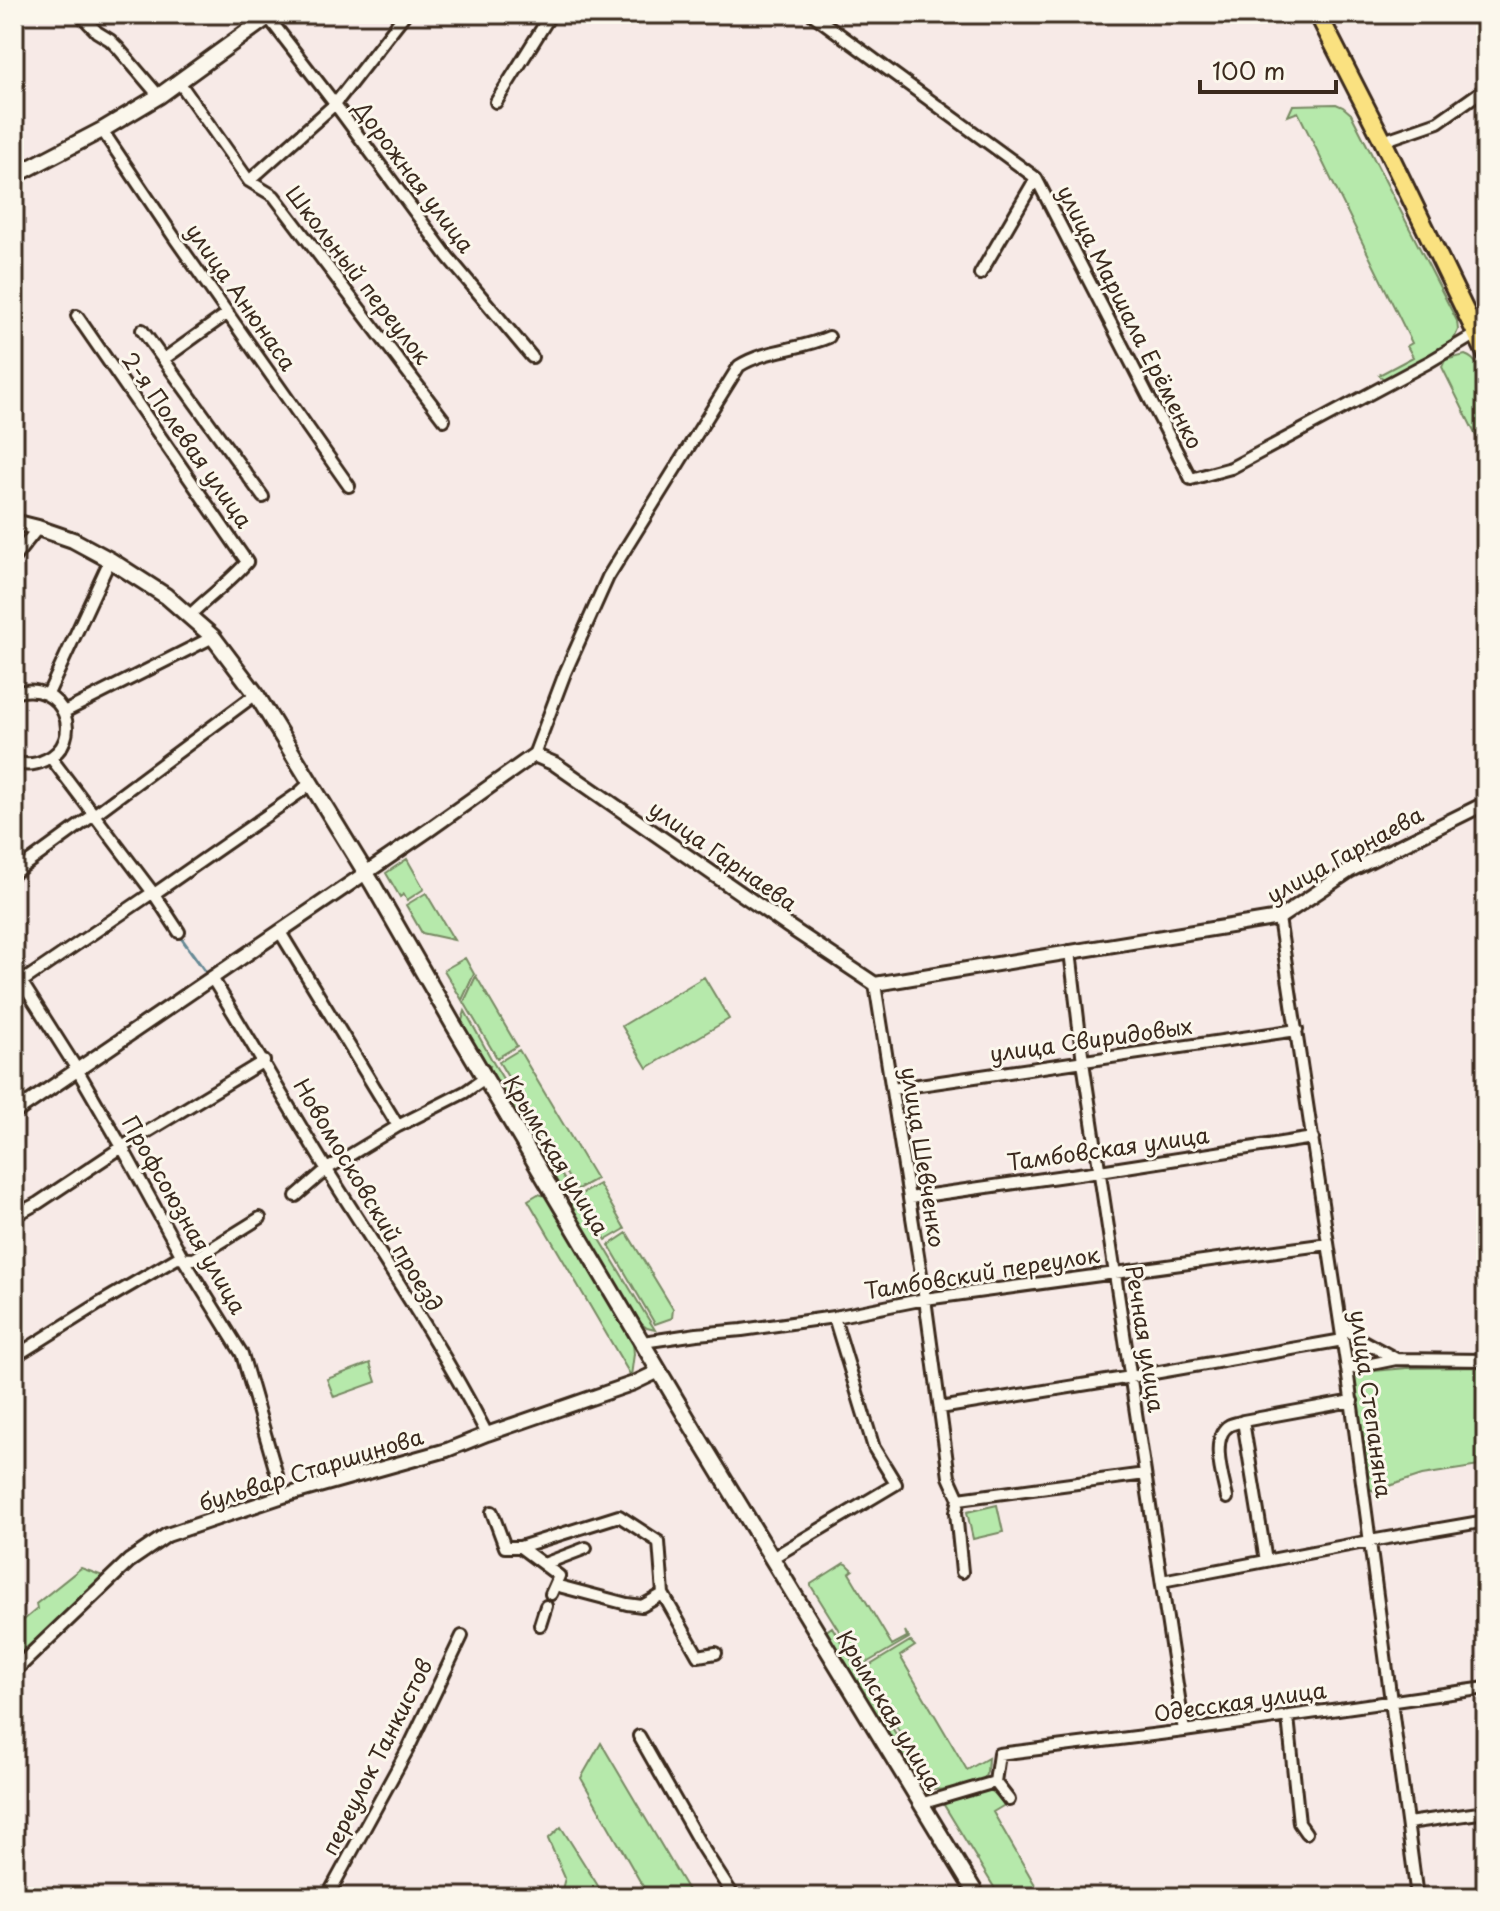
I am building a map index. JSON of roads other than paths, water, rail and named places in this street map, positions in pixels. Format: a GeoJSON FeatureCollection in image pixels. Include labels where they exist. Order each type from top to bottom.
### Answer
{"type":"FeatureCollection","features":[{"type":"Feature","properties":{"kind":"main road"},"geometry":{"type":"LineString","coordinates":[[1318,14],[1486,354]]}},
{"type":"Feature","properties":{"kind":"main road"},"geometry":{"type":"LineString","coordinates":[[14,176],[159,96],[270,16]]}},
{"type":"Feature","properties":{"kind":"main road","name":"Крымская улица"},"geometry":{"type":"LineString","coordinates":[[14,522],[73,540],[166,596],[213,637],[256,694],[659,1371],[978,1897]]}},
{"type":"Feature","properties":{"kind":"street"},"geometry":{"type":"LineString","coordinates":[[80,14],[118,48],[159,96]]}},
{"type":"Feature","properties":{"kind":"street"},"geometry":{"type":"LineString","coordinates":[[249,181],[335,104],[405,14]]}},
{"type":"Feature","properties":{"kind":"street"},"geometry":{"type":"LineString","coordinates":[[496,102],[551,14]]}},
{"type":"Feature","properties":{"kind":"street","name":"улица Маршала Ерёменко"},"geometry":{"type":"LineString","coordinates":[[812,14],[1036,178],[1191,479],[1231,468],[1476,334]]}},
{"type":"Feature","properties":{"kind":"street","name":"Дорожная улица"},"geometry":{"type":"LineString","coordinates":[[270,16],[448,257],[532,357]]}},
{"type":"Feature","properties":{"kind":"street","name":"Школьный переулок"},"geometry":{"type":"LineString","coordinates":[[179,82],[249,181],[274,196],[444,420]]}},
{"type":"Feature","properties":{"kind":"street"},"geometry":{"type":"LineString","coordinates":[[1383,141],[1438,122],[1486,88]]}},
{"type":"Feature","properties":{"kind":"street","name":"улица Анюнаса"},"geometry":{"type":"LineString","coordinates":[[102,130],[349,486]]}},
{"type":"Feature","properties":{"kind":"street"},"geometry":{"type":"LineString","coordinates":[[980,274],[1036,178]]}},
{"type":"Feature","properties":{"kind":"street"},"geometry":{"type":"LineString","coordinates":[[164,359],[228,313]]}},
{"type":"Feature","properties":{"kind":"street","name":"2-я Полевая улица"},"geometry":{"type":"LineString","coordinates":[[77,316],[247,562],[189,616]]}},
{"type":"Feature","properties":{"kind":"street"},"geometry":{"type":"LineString","coordinates":[[142,330],[263,497]]}},
{"type":"Feature","properties":{"kind":"street"},"geometry":{"type":"LineString","coordinates":[[14,1113],[534,755],[565,673],[608,577],[739,366],[753,358],[813,344],[829,337]]}},
{"type":"Feature","properties":{"kind":"street"},"geometry":{"type":"LineString","coordinates":[[14,558],[38,528]]}},
{"type":"Feature","properties":{"kind":"street"},"geometry":{"type":"LineString","coordinates":[[48,694],[110,560]]}},
{"type":"Feature","properties":{"kind":"street"},"geometry":{"type":"LineString","coordinates":[[64,712],[213,637]]}},
{"type":"Feature","properties":{"kind":"street"},"geometry":{"type":"LineString","coordinates":[[14,693],[32,689],[48,694],[64,712],[67,725],[66,737],[51,758],[36,764],[14,761]]}},
{"type":"Feature","properties":{"kind":"street"},"geometry":{"type":"LineString","coordinates":[[14,873],[256,694]]}},
{"type":"Feature","properties":{"kind":"street","name":"улица Гарнаева"},"geometry":{"type":"LineString","coordinates":[[534,755],[567,772],[875,984],[1279,918],[1349,871],[1486,803]]}},
{"type":"Feature","properties":{"kind":"street"},"geometry":{"type":"LineString","coordinates":[[51,758],[179,932]]}},
{"type":"Feature","properties":{"kind":"street"},"geometry":{"type":"LineString","coordinates":[[18,985],[154,894],[311,782]]}},
{"type":"Feature","properties":{"kind":"street","name":"улица Степаняна"},"geometry":{"type":"LineString","coordinates":[[1279,918],[1352,1401],[1417,1897]]}},
{"type":"Feature","properties":{"kind":"street"},"geometry":{"type":"LineString","coordinates":[[280,932],[398,1126]]}},
{"type":"Feature","properties":{"kind":"street","name":"Речная улица"},"geometry":{"type":"LineString","coordinates":[[1070,951],[1083,1062],[1184,1731]]}},
{"type":"Feature","properties":{"kind":"street","name":"Профсоюзная улица"},"geometry":{"type":"LineString","coordinates":[[14,970],[18,985],[78,1071],[184,1260],[242,1354],[283,1496]]}},
{"type":"Feature","properties":{"kind":"street","name":"Новомосковский проезд"},"geometry":{"type":"LineString","coordinates":[[212,978],[459,1380],[487,1434]]}},
{"type":"Feature","properties":{"kind":"street","name":"улица Шевченко"},"geometry":{"type":"LineString","coordinates":[[875,984],[925,1299],[949,1477],[959,1499],[956,1512],[962,1572]]}},
{"type":"Feature","properties":{"kind":"street","name":"улица Свиридовых"},"geometry":{"type":"LineString","coordinates":[[892,1089],[1297,1030]]}},
{"type":"Feature","properties":{"kind":"street"},"geometry":{"type":"LineString","coordinates":[[14,1216],[264,1061]]}},
{"type":"Feature","properties":{"kind":"street"},"geometry":{"type":"LineString","coordinates":[[296,1196],[327,1169],[485,1078]]}},
{"type":"Feature","properties":{"kind":"street","name":"Тамбовская улица"},"geometry":{"type":"LineString","coordinates":[[909,1198],[1313,1138]]}},
{"type":"Feature","properties":{"kind":"street"},"geometry":{"type":"LineString","coordinates":[[14,1357],[177,1258],[194,1259],[260,1218]]}},
{"type":"Feature","properties":{"kind":"street","name":"Тамбовский переулок"},"geometry":{"type":"LineString","coordinates":[[643,1342],[834,1317],[925,1299],[1328,1244]]}},
{"type":"Feature","properties":{"kind":"street"},"geometry":{"type":"LineString","coordinates":[[772,1558],[896,1484],[874,1448],[834,1317]]}},
{"type":"Feature","properties":{"kind":"street"},"geometry":{"type":"LineString","coordinates":[[1340,1322],[1356,1337],[1396,1359]]}},
{"type":"Feature","properties":{"kind":"street"},"geometry":{"type":"LineString","coordinates":[[940,1408],[1343,1340]]}},
{"type":"Feature","properties":{"kind":"street"},"geometry":{"type":"LineString","coordinates":[[1347,1369],[1396,1359],[1486,1360]]}},
{"type":"Feature","properties":{"kind":"street","name":"бульвар Старшинова"},"geometry":{"type":"LineString","coordinates":[[14,1671],[127,1563],[167,1535],[283,1496],[447,1450],[634,1383],[659,1371]]}},
{"type":"Feature","properties":{"kind":"street"},"geometry":{"type":"LineString","coordinates":[[1227,1498],[1218,1446],[1223,1430],[1243,1421],[1352,1401]]}},
{"type":"Feature","properties":{"kind":"street"},"geometry":{"type":"LineString","coordinates":[[1243,1421],[1266,1561]]}},
{"type":"Feature","properties":{"kind":"street"},"geometry":{"type":"LineString","coordinates":[[959,1499],[1145,1474]]}},
{"type":"Feature","properties":{"kind":"street"},"geometry":{"type":"LineString","coordinates":[[492,1512],[505,1547],[520,1547],[619,1516],[659,1542],[663,1594],[698,1656],[716,1653]]}},
{"type":"Feature","properties":{"kind":"street"},"geometry":{"type":"LineString","coordinates":[[1162,1581],[1486,1521]]}},
{"type":"Feature","properties":{"kind":"street"},"geometry":{"type":"LineString","coordinates":[[520,1547],[559,1576],[553,1589],[642,1606],[663,1594]]}},
{"type":"Feature","properties":{"kind":"street"},"geometry":{"type":"LineString","coordinates":[[544,1564],[586,1548]]}},
{"type":"Feature","properties":{"kind":"street"},"geometry":{"type":"LineString","coordinates":[[540,1625],[546,1606]]}},
{"type":"Feature","properties":{"kind":"street","name":"переулок Танкистов"},"geometry":{"type":"LineString","coordinates":[[327,1897],[409,1747],[462,1636]]}},
{"type":"Feature","properties":{"kind":"street","name":"Одесская улица"},"geometry":{"type":"LineString","coordinates":[[995,1782],[999,1754],[1486,1688]]}},
{"type":"Feature","properties":{"kind":"street"},"geometry":{"type":"LineString","coordinates":[[1288,1717],[1299,1823],[1306,1833]]}},
{"type":"Feature","properties":{"kind":"street"},"geometry":{"type":"LineString","coordinates":[[639,1736],[734,1897]]}},
{"type":"Feature","properties":{"kind":"street"},"geometry":{"type":"LineString","coordinates":[[920,1804],[995,1782],[1009,1800]]}},
{"type":"Feature","properties":{"kind":"street"},"geometry":{"type":"LineString","coordinates":[[1408,1823],[1486,1812]]}},
{"type":"Feature","properties":{"kind":"waterway"},"geometry":{"type":"LineString","coordinates":[[103,816],[110,828]]}},
{"type":"Feature","properties":{"kind":"waterway"},"geometry":{"type":"LineString","coordinates":[[179,935],[205,971]]}}]}
